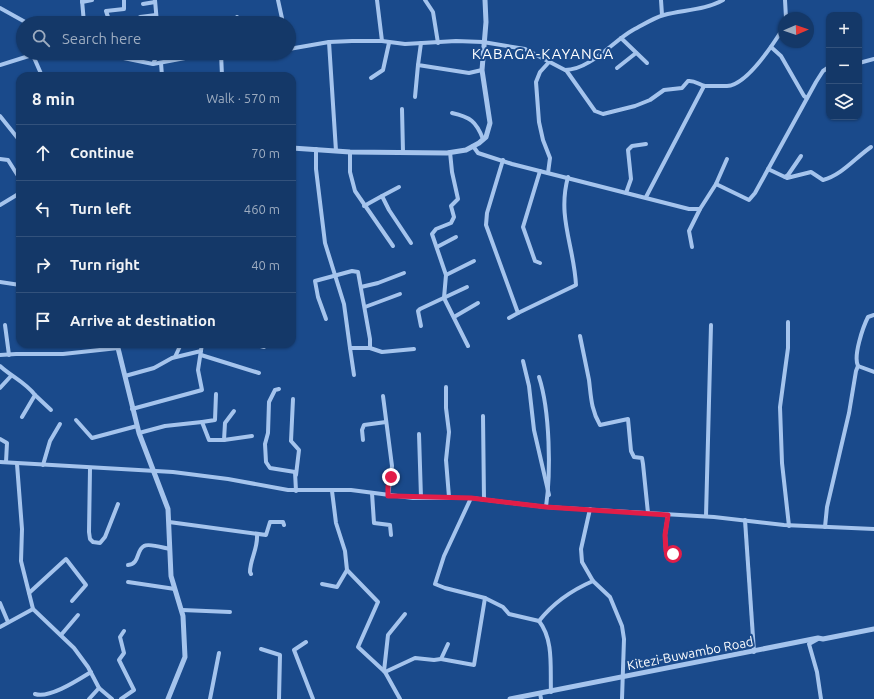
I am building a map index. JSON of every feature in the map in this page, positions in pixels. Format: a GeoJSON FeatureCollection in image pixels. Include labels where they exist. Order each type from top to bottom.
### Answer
{"type":"FeatureCollection","features":[{"type":"Feature","properties":{"kind":"street"},"geometry":{"type":"LineString","coordinates":[[83,16],[82,1],[92,0]]}},
{"type":"Feature","properties":{"kind":"street"},"geometry":{"type":"LineString","coordinates":[[108,16],[106,11],[124,9],[124,0]]}},
{"type":"Feature","properties":{"kind":"street"},"geometry":{"type":"LineString","coordinates":[[278,0],[281,16]]}},
{"type":"Feature","properties":{"kind":"street"},"geometry":{"type":"LineString","coordinates":[[377,0],[382,41]]}},
{"type":"Feature","properties":{"kind":"street"},"geometry":{"type":"LineString","coordinates":[[425,0],[433,12],[438,43]]}},
{"type":"Feature","properties":{"kind":"street"},"geometry":{"type":"LineString","coordinates":[[296,148],[350,152],[450,152],[466,150],[486,137],[489,129],[490,116],[482,70],[483,42],[486,22],[485,0]]}},
{"type":"Feature","properties":{"kind":"street"},"geometry":{"type":"LineString","coordinates":[[661,0],[662,15]]}},
{"type":"Feature","properties":{"kind":"street"},"geometry":{"type":"LineString","coordinates":[[566,70],[582,66],[621,38],[662,15],[714,4],[723,0]]}},
{"type":"Feature","properties":{"kind":"street"},"geometry":{"type":"LineString","coordinates":[[785,0],[786,12]]}},
{"type":"Feature","properties":{"kind":"street"},"geometry":{"type":"LineString","coordinates":[[143,4],[155,1],[156,15],[148,16]]}},
{"type":"Feature","properties":{"kind":"street"},"geometry":{"type":"LineString","coordinates":[[0,8],[16,17]]}},
{"type":"Feature","properties":{"kind":"street"},"geometry":{"type":"LineString","coordinates":[[296,48],[329,42],[382,41],[405,44],[483,42],[525,49],[566,70],[595,111],[600,113],[609,113],[644,104],[664,90],[682,88],[688,81],[693,81],[704,86],[728,86],[739,82],[750,73],[778,36]]}},
{"type":"Feature","properties":{"kind":"street"},"geometry":{"type":"LineString","coordinates":[[621,38],[647,63]]}},
{"type":"Feature","properties":{"kind":"street"},"geometry":{"type":"LineString","coordinates":[[329,42],[336,151]]}},
{"type":"Feature","properties":{"kind":"street"},"geometry":{"type":"LineString","coordinates":[[371,78],[383,70],[389,43]]}},
{"type":"Feature","properties":{"kind":"street"},"geometry":{"type":"LineString","coordinates":[[415,97],[421,43]]}},
{"type":"Feature","properties":{"kind":"street"},"geometry":{"type":"LineString","coordinates":[[771,47],[781,56],[804,96],[807,98]]}},
{"type":"Feature","properties":{"kind":"street"},"geometry":{"type":"LineString","coordinates":[[617,68],[636,53]]}},
{"type":"Feature","properties":{"kind":"street"},"geometry":{"type":"LineString","coordinates":[[862,62],[874,59]]}},
{"type":"Feature","properties":{"kind":"street"},"geometry":{"type":"LineString","coordinates":[[0,65],[16,60]]}},
{"type":"Feature","properties":{"kind":"street"},"geometry":{"type":"LineString","coordinates":[[35,60],[40,72]]}},
{"type":"Feature","properties":{"kind":"street"},"geometry":{"type":"LineString","coordinates":[[136,60],[153,64],[176,60]]}},
{"type":"Feature","properties":{"kind":"street"},"geometry":{"type":"LineString","coordinates":[[153,64],[155,60]]}},
{"type":"Feature","properties":{"kind":"street"},"geometry":{"type":"LineString","coordinates":[[221,60],[222,72]]}},
{"type":"Feature","properties":{"kind":"street"},"geometry":{"type":"LineString","coordinates":[[548,173],[550,158],[543,140],[539,122],[536,82],[540,72],[550,61]]}},
{"type":"Feature","properties":{"kind":"street"},"geometry":{"type":"LineString","coordinates":[[161,63],[162,72]]}},
{"type":"Feature","properties":{"kind":"street"},"geometry":{"type":"LineString","coordinates":[[418,65],[469,73],[482,70]]}},
{"type":"Feature","properties":{"kind":"street"},"geometry":{"type":"LineString","coordinates":[[716,184],[749,200],[755,193],[820,74],[826,69]]}},
{"type":"Feature","properties":{"kind":"street"},"geometry":{"type":"LineString","coordinates":[[646,197],[704,86]]}},
{"type":"Feature","properties":{"kind":"street"},"geometry":{"type":"LineString","coordinates":[[402,109],[403,152]]}},
{"type":"Feature","properties":{"kind":"street"},"geometry":{"type":"LineString","coordinates":[[452,113],[465,115],[478,126],[483,139]]}},
{"type":"Feature","properties":{"kind":"street"},"geometry":{"type":"LineString","coordinates":[[0,116],[16,136]]}},
{"type":"Feature","properties":{"kind":"street"},"geometry":{"type":"LineString","coordinates":[[626,193],[630,179],[628,150],[632,146],[646,144]]}},
{"type":"Feature","properties":{"kind":"street"},"geometry":{"type":"LineString","coordinates":[[473,146],[478,153],[540,171],[689,209],[700,209]]}},
{"type":"Feature","properties":{"kind":"street"},"geometry":{"type":"LineString","coordinates":[[768,169],[785,177],[791,178],[808,172],[820,180],[829,178],[850,164],[871,147]]}},
{"type":"Feature","properties":{"kind":"street"},"geometry":{"type":"LineString","coordinates":[[316,149],[316,169],[324,233],[344,304],[354,375]]}},
{"type":"Feature","properties":{"kind":"street"},"geometry":{"type":"LineString","coordinates":[[350,152],[350,172],[353,185],[364,206],[376,220],[393,246]]}},
{"type":"Feature","properties":{"kind":"street"},"geometry":{"type":"LineString","coordinates":[[450,152],[452,172],[458,199],[451,206],[454,217],[451,222],[436,229],[432,234],[446,275],[444,298],[468,346]]}},
{"type":"Feature","properties":{"kind":"street"},"geometry":{"type":"LineString","coordinates":[[785,177],[801,156]]}},
{"type":"Feature","properties":{"kind":"street"},"geometry":{"type":"LineString","coordinates":[[0,159],[8,160],[16,173]]}},
{"type":"Feature","properties":{"kind":"street"},"geometry":{"type":"LineString","coordinates":[[692,247],[689,231],[700,209],[716,184],[727,159]]}},
{"type":"Feature","properties":{"kind":"street"},"geometry":{"type":"LineString","coordinates":[[503,160],[487,213],[486,225],[518,313]]}},
{"type":"Feature","properties":{"kind":"street"},"geometry":{"type":"LineString","coordinates":[[540,171],[523,227],[535,261],[540,263]]}},
{"type":"Feature","properties":{"kind":"street"},"geometry":{"type":"LineString","coordinates":[[509,318],[576,285],[575,269],[563,210],[568,177]]}},
{"type":"Feature","properties":{"kind":"street"},"geometry":{"type":"LineString","coordinates":[[364,206],[399,187]]}},
{"type":"Feature","properties":{"kind":"street"},"geometry":{"type":"LineString","coordinates":[[0,204],[16,195]]}},
{"type":"Feature","properties":{"kind":"street"},"geometry":{"type":"LineString","coordinates":[[382,196],[389,210],[411,244]]}},
{"type":"Feature","properties":{"kind":"street"},"geometry":{"type":"LineString","coordinates":[[437,247],[456,237]]}},
{"type":"Feature","properties":{"kind":"street"},"geometry":{"type":"LineString","coordinates":[[446,275],[474,261]]}},
{"type":"Feature","properties":{"kind":"street"},"geometry":{"type":"LineString","coordinates":[[326,319],[318,297],[315,281],[352,270],[358,272],[365,307],[370,348]]}},
{"type":"Feature","properties":{"kind":"street"},"geometry":{"type":"LineString","coordinates":[[361,287],[378,283],[404,273]]}},
{"type":"Feature","properties":{"kind":"street"},"geometry":{"type":"LineString","coordinates":[[0,282],[16,284]]}},
{"type":"Feature","properties":{"kind":"street"},"geometry":{"type":"LineString","coordinates":[[421,326],[418,310],[425,305],[467,287]]}},
{"type":"Feature","properties":{"kind":"street"},"geometry":{"type":"LineString","coordinates":[[365,307],[400,294]]}},
{"type":"Feature","properties":{"kind":"street"},"geometry":{"type":"LineString","coordinates":[[454,317],[478,303]]}},
{"type":"Feature","properties":{"kind":"street"},"geometry":{"type":"LineString","coordinates":[[825,527],[827,507],[858,366],[856,362],[858,348],[865,323],[868,317],[874,315]]}},
{"type":"Feature","properties":{"kind":"street"},"geometry":{"type":"LineString","coordinates":[[788,322],[788,348],[780,407],[782,463],[789,526]]}},
{"type":"Feature","properties":{"kind":"street"},"geometry":{"type":"LineString","coordinates":[[5,325],[9,354]]}},
{"type":"Feature","properties":{"kind":"street"},"geometry":{"type":"LineString","coordinates":[[706,516],[711,325]]}},
{"type":"Feature","properties":{"kind":"street"},"geometry":{"type":"LineString","coordinates":[[580,336],[589,380],[591,406],[595,418],[600,425],[628,419],[631,451],[634,457],[642,458],[648,513]]}},
{"type":"Feature","properties":{"kind":"street"},"geometry":{"type":"LineString","coordinates":[[0,355],[63,354],[104,348]]}},
{"type":"Feature","properties":{"kind":"street"},"geometry":{"type":"LineString","coordinates":[[118,348],[139,433],[167,504],[171,576],[174,590],[182,610],[185,661],[168,699]]}},
{"type":"Feature","properties":{"kind":"street"},"geometry":{"type":"LineString","coordinates":[[175,357],[179,348]]}},
{"type":"Feature","properties":{"kind":"street"},"geometry":{"type":"LineString","coordinates":[[132,409],[202,390],[198,370],[202,348]]}},
{"type":"Feature","properties":{"kind":"street"},"geometry":{"type":"LineString","coordinates":[[350,348],[370,348],[376,352],[414,349]]}},
{"type":"Feature","properties":{"kind":"street"},"geometry":{"type":"LineString","coordinates":[[125,376],[154,368],[175,357],[192,352],[201,353],[260,373]]}},
{"type":"Feature","properties":{"kind":"street"},"geometry":{"type":"LineString","coordinates":[[523,361],[530,386],[534,430],[549,495]]}},
{"type":"Feature","properties":{"kind":"street"},"geometry":{"type":"LineString","coordinates":[[0,366],[11,376],[20,379],[51,410]]}},
{"type":"Feature","properties":{"kind":"street"},"geometry":{"type":"LineString","coordinates":[[858,366],[874,372]]}},
{"type":"Feature","properties":{"kind":"street"},"geometry":{"type":"LineString","coordinates":[[0,388],[11,376]]}},
{"type":"Feature","properties":{"kind":"street"},"geometry":{"type":"LineString","coordinates":[[539,377],[543,393],[547,428],[550,479],[549,495],[546,507]]}},
{"type":"Feature","properties":{"kind":"street"},"geometry":{"type":"LineString","coordinates":[[446,387],[446,408],[449,432],[446,460],[449,497]]}},
{"type":"Feature","properties":{"kind":"street"},"geometry":{"type":"LineString","coordinates":[[279,389],[275,390],[269,402],[268,433],[265,444],[266,462],[270,468],[295,472],[296,475]]}},
{"type":"Feature","properties":{"kind":"street"},"geometry":{"type":"LineString","coordinates":[[139,433],[165,426],[215,420],[216,394]]}},
{"type":"Feature","properties":{"kind":"street"},"geometry":{"type":"LineString","coordinates":[[22,417],[35,395]]}},
{"type":"Feature","properties":{"kind":"street"},"geometry":{"type":"LineString","coordinates":[[383,396],[392,466],[388,496]]}},
{"type":"Feature","properties":{"kind":"street"},"geometry":{"type":"LineString","coordinates":[[294,399],[291,441],[299,450],[296,490]]}},
{"type":"Feature","properties":{"kind":"street"},"geometry":{"type":"LineString","coordinates":[[224,440],[225,423],[234,411]]}},
{"type":"Feature","properties":{"kind":"street"},"geometry":{"type":"LineString","coordinates":[[483,416],[484,500]]}},
{"type":"Feature","properties":{"kind":"street"},"geometry":{"type":"LineString","coordinates":[[76,420],[92,438],[137,426]]}},
{"type":"Feature","properties":{"kind":"street"},"geometry":{"type":"LineString","coordinates":[[202,422],[208,439],[224,440],[252,436]]}},
{"type":"Feature","properties":{"kind":"street"},"geometry":{"type":"LineString","coordinates":[[363,440],[362,430],[364,424],[386,422]]}},
{"type":"Feature","properties":{"kind":"street"},"geometry":{"type":"LineString","coordinates":[[43,465],[50,441],[60,424]]}},
{"type":"Feature","properties":{"kind":"street"},"geometry":{"type":"LineString","coordinates":[[419,434],[421,498]]}},
{"type":"Feature","properties":{"kind":"street"},"geometry":{"type":"LineString","coordinates":[[0,439],[7,443],[6,462]]}},
{"type":"Feature","properties":{"kind":"street"},"geometry":{"type":"LineString","coordinates":[[0,462],[202,475],[296,490],[351,490],[388,496],[421,498],[471,498],[546,507],[706,516],[789,526],[874,530]]}},
{"type":"Feature","properties":{"kind":"street"},"geometry":{"type":"LineString","coordinates":[[17,464],[22,528],[21,561],[33,609],[74,648],[91,672],[99,688],[112,699]]}},
{"type":"Feature","properties":{"kind":"street"},"geometry":{"type":"LineString","coordinates":[[90,468],[89,532],[90,539],[93,542],[100,543],[105,538],[118,504]]}},
{"type":"Feature","properties":{"kind":"street"},"geometry":{"type":"LineString","coordinates":[[322,584],[337,587],[347,570],[345,551],[336,523],[332,490]]}},
{"type":"Feature","properties":{"kind":"street"},"geometry":{"type":"LineString","coordinates":[[372,493],[374,523],[390,524],[391,535]]}},
{"type":"Feature","properties":{"kind":"street"},"geometry":{"type":"LineString","coordinates":[[471,498],[444,556],[435,584],[485,598],[503,607],[509,614],[539,621],[547,633],[549,642],[551,692]]}},
{"type":"Feature","properties":{"kind":"street"},"geometry":{"type":"LineString","coordinates":[[590,509],[581,549],[582,562],[593,581],[610,597],[622,626],[624,657],[622,699]]}},
{"type":"Feature","properties":{"kind":"street"},"geometry":{"type":"LineString","coordinates":[[668,515],[665,544],[666,551],[673,554]]}},
{"type":"Feature","properties":{"kind":"street"},"geometry":{"type":"LineString","coordinates":[[745,520],[754,652]]}},
{"type":"Feature","properties":{"kind":"street"},"geometry":{"type":"LineString","coordinates":[[169,522],[257,535],[268,535],[271,521],[283,522],[284,525]]}},
{"type":"Feature","properties":{"kind":"street"},"geometry":{"type":"LineString","coordinates":[[251,574],[250,562],[256,551],[257,535]]}},
{"type":"Feature","properties":{"kind":"street"},"geometry":{"type":"LineString","coordinates":[[128,565],[135,562],[142,547],[146,545],[170,549]]}},
{"type":"Feature","properties":{"kind":"street"},"geometry":{"type":"LineString","coordinates":[[29,593],[66,559],[86,585],[72,601]]}},
{"type":"Feature","properties":{"kind":"street"},"geometry":{"type":"LineString","coordinates":[[347,570],[378,602],[358,647],[385,672],[400,699]]}},
{"type":"Feature","properties":{"kind":"street"},"geometry":{"type":"LineString","coordinates":[[539,621],[560,599],[582,585],[593,581]]}},
{"type":"Feature","properties":{"kind":"street"},"geometry":{"type":"LineString","coordinates":[[128,582],[174,590]]}},
{"type":"Feature","properties":{"kind":"street"},"geometry":{"type":"LineString","coordinates":[[385,672],[412,659],[418,658],[434,660],[441,659],[474,665],[485,598]]}},
{"type":"Feature","properties":{"kind":"street"},"geometry":{"type":"LineString","coordinates":[[0,603],[8,622]]}},
{"type":"Feature","properties":{"kind":"street"},"geometry":{"type":"LineString","coordinates":[[0,627],[33,609]]}},
{"type":"Feature","properties":{"kind":"street"},"geometry":{"type":"LineString","coordinates":[[182,610],[230,612]]}},
{"type":"Feature","properties":{"kind":"street"},"geometry":{"type":"LineString","coordinates":[[385,672],[388,635],[405,614]]}},
{"type":"Feature","properties":{"kind":"street"},"geometry":{"type":"LineString","coordinates":[[61,635],[78,615]]}},
{"type":"Feature","properties":{"kind":"street","name":"Kitezi-Buwambo Road"},"geometry":{"type":"LineString","coordinates":[[510,699],[754,652],[818,638],[823,639],[874,629]]}},
{"type":"Feature","properties":{"kind":"street"},"geometry":{"type":"LineString","coordinates":[[121,699],[134,690],[119,660],[124,652],[120,637],[124,631]]}},
{"type":"Feature","properties":{"kind":"street"},"geometry":{"type":"LineString","coordinates":[[818,638],[809,644],[817,672],[821,699]]}},
{"type":"Feature","properties":{"kind":"street"},"geometry":{"type":"LineString","coordinates":[[306,642],[294,650],[313,699]]}},
{"type":"Feature","properties":{"kind":"street"},"geometry":{"type":"LineString","coordinates":[[441,659],[448,644]]}},
{"type":"Feature","properties":{"kind":"street"},"geometry":{"type":"LineString","coordinates":[[261,649],[280,655],[279,699]]}},
{"type":"Feature","properties":{"kind":"street"},"geometry":{"type":"LineString","coordinates":[[210,699],[219,653]]}},
{"type":"Feature","properties":{"kind":"street"},"geometry":{"type":"LineString","coordinates":[[35,694],[43,697],[61,691],[91,672]]}},
{"type":"Feature","properties":{"kind":"street"},"geometry":{"type":"LineString","coordinates":[[89,699],[99,688]]}},
{"type":"Feature","properties":{"kind":"street"},"geometry":{"type":"LineString","coordinates":[[540,693],[541,699]]}},
{"type":"Feature","properties":{"kind":"district","name":"KABAGA-KAYANGA"},"geometry":{"type":"Point","coordinates":[543,53]}},
{"type":"Feature","properties":{"kind":"route"},"geometry":{"type":"LineString","coordinates":[[391,477],[388,486],[388,496],[413,498],[471,498],[546,507],[668,515],[665,544],[666,551],[673,554]]}}]}
